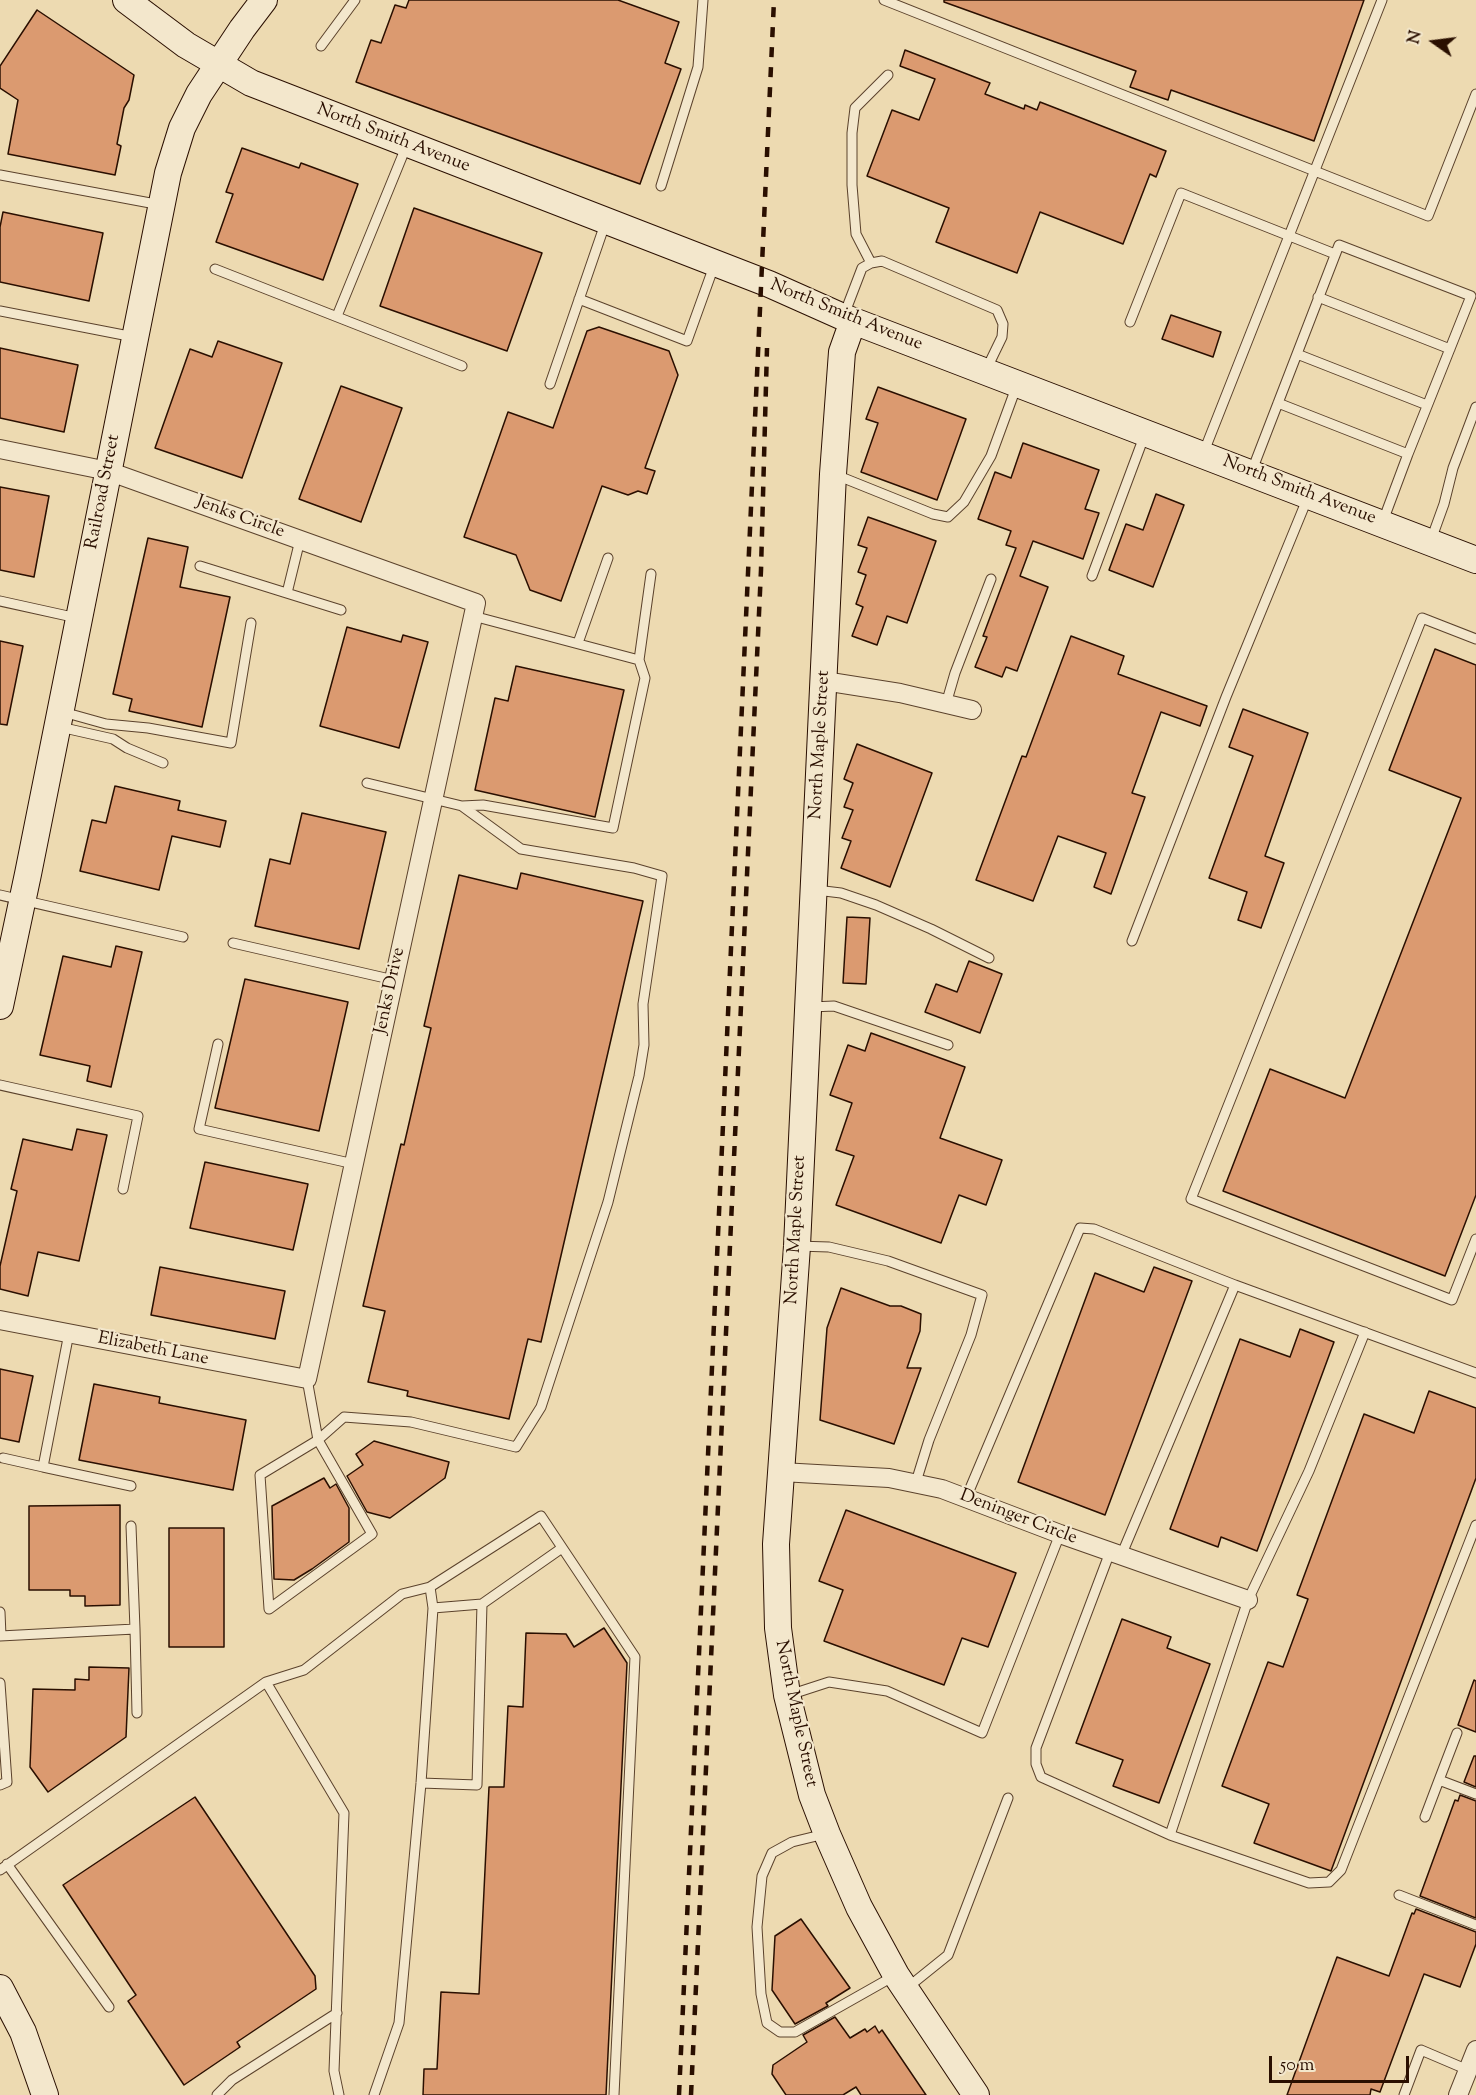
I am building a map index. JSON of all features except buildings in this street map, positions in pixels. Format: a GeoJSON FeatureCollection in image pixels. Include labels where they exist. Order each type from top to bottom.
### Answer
{"type":"FeatureCollection","features":[{"type":"Feature","properties":{"kind":"main road","name":"North Smith Avenue"},"geometry":{"type":"LineString","coordinates":[[126,0],[186,45],[251,83],[769,284],[848,319],[1431,542],[1475,555]]}},
{"type":"Feature","properties":{"kind":"main road","name":"Railroad Street"},"geometry":{"type":"LineString","coordinates":[[1,995],[12,897],[59,719],[168,173],[182,128],[199,94],[264,0]]}},
{"type":"Feature","properties":{"kind":"main road","name":"North Maple Street"},"geometry":{"type":"LineString","coordinates":[[848,319],[842,352],[832,474],[797,1246],[776,1544],[778,1628],[787,1695],[812,1795],[827,1834],[859,1907],[900,1982],[976,2095]]}},
{"type":"Feature","properties":{"kind":"main road"},"geometry":{"type":"LineString","coordinates":[[0,1988],[23,2032],[45,2095]]}},
{"type":"Feature","properties":{"kind":"street","name":"Jenks Circle"},"geometry":{"type":"LineString","coordinates":[[0,449],[108,471],[300,540],[474,610]]}},
{"type":"Feature","properties":{"kind":"street","name":"Jenks Drive"},"geometry":{"type":"LineString","coordinates":[[307,1379],[474,610]]}},
{"type":"Feature","properties":{"kind":"street"},"geometry":{"type":"LineString","coordinates":[[824,681],[900,693],[972,710]]}},
{"type":"Feature","properties":{"kind":"street","name":"Elizabeth Lane"},"geometry":{"type":"LineString","coordinates":[[0,1320],[307,1379]]}},
{"type":"Feature","properties":{"kind":"street","name":"Deninger Circle"},"geometry":{"type":"LineString","coordinates":[[781,1472],[889,1478],[942,1489],[1115,1554],[1248,1600]]}},
{"type":"Feature","properties":{"kind":"street"},"geometry":{"type":"LineString","coordinates":[[1458,2095],[1476,2049]]}},
{"type":"Feature","properties":{"kind":"lane"},"geometry":{"type":"LineString","coordinates":[[321,46],[355,0]]}},
{"type":"Feature","properties":{"kind":"lane"},"geometry":{"type":"LineString","coordinates":[[660,186],[698,67],[703,0]]}},
{"type":"Feature","properties":{"kind":"lane"},"geometry":{"type":"LineString","coordinates":[[884,0],[1428,216],[1476,94]]}},
{"type":"Feature","properties":{"kind":"lane"},"geometry":{"type":"LineString","coordinates":[[1203,454],[1382,0]]}},
{"type":"Feature","properties":{"kind":"lane"},"geometry":{"type":"LineString","coordinates":[[871,263],[856,234],[852,185],[852,133],[855,108],[888,75]]}},
{"type":"Feature","properties":{"kind":"lane"},"geometry":{"type":"LineString","coordinates":[[337,316],[407,144]]}},
{"type":"Feature","properties":{"kind":"lane"},"geometry":{"type":"LineString","coordinates":[[0,175],[161,205]]}},
{"type":"Feature","properties":{"kind":"lane"},"geometry":{"type":"LineString","coordinates":[[1130,322],[1181,193],[1335,254]]}},
{"type":"Feature","properties":{"kind":"lane"},"geometry":{"type":"LineString","coordinates":[[550,384],[606,221]]}},
{"type":"Feature","properties":{"kind":"lane"},"geometry":{"type":"LineString","coordinates":[[1251,473],[1339,244],[1471,296],[1382,523]]}},
{"type":"Feature","properties":{"kind":"lane"},"geometry":{"type":"LineString","coordinates":[[848,319],[862,268],[882,261],[997,310],[1003,324],[1002,337],[986,370]]}},
{"type":"Feature","properties":{"kind":"lane"},"geometry":{"type":"LineString","coordinates":[[579,299],[687,341],[715,264]]}},
{"type":"Feature","properties":{"kind":"lane"},"geometry":{"type":"LineString","coordinates":[[215,269],[462,366]]}},
{"type":"Feature","properties":{"kind":"lane"},"geometry":{"type":"LineString","coordinates":[[1318,297],[1450,349]]}},
{"type":"Feature","properties":{"kind":"lane"},"geometry":{"type":"LineString","coordinates":[[0,311],[134,337]]}},
{"type":"Feature","properties":{"kind":"lane"},"geometry":{"type":"LineString","coordinates":[[1297,354],[1427,405]]}},
{"type":"Feature","properties":{"kind":"lane"},"geometry":{"type":"LineString","coordinates":[[832,474],[849,478],[933,514],[948,517],[964,502],[992,456],[1017,382]]}},
{"type":"Feature","properties":{"kind":"lane"},"geometry":{"type":"LineString","coordinates":[[1278,403],[1408,454]]}},
{"type":"Feature","properties":{"kind":"lane"},"geometry":{"type":"LineString","coordinates":[[1431,542],[1453,468],[1476,407]]}},
{"type":"Feature","properties":{"kind":"lane"},"geometry":{"type":"LineString","coordinates":[[1092,576],[1146,432]]}},
{"type":"Feature","properties":{"kind":"lane"},"geometry":{"type":"LineString","coordinates":[[1132,941],[1226,697],[1309,495]]}},
{"type":"Feature","properties":{"kind":"lane"},"geometry":{"type":"LineString","coordinates":[[287,592],[300,540]]}},
{"type":"Feature","properties":{"kind":"lane"},"geometry":{"type":"LineString","coordinates":[[578,643],[608,558]]}},
{"type":"Feature","properties":{"kind":"lane"},"geometry":{"type":"LineString","coordinates":[[200,566],[341,610]]}},
{"type":"Feature","properties":{"kind":"lane"},"geometry":{"type":"LineString","coordinates":[[366,783],[462,806],[483,805],[613,828],[645,678],[639,660],[651,574]]}},
{"type":"Feature","properties":{"kind":"lane"},"geometry":{"type":"LineString","coordinates":[[946,704],[991,579]]}},
{"type":"Feature","properties":{"kind":"lane"},"geometry":{"type":"LineString","coordinates":[[0,601],[79,618]]}},
{"type":"Feature","properties":{"kind":"lane"},"geometry":{"type":"LineString","coordinates":[[474,610],[639,660]]}},
{"type":"Feature","properties":{"kind":"lane"},"geometry":{"type":"LineString","coordinates":[[1476,639],[1422,618],[1191,1199],[1452,1300],[1476,1239]]}},
{"type":"Feature","properties":{"kind":"lane"},"geometry":{"type":"LineString","coordinates":[[59,719],[148,728],[231,743],[251,623]]}},
{"type":"Feature","properties":{"kind":"lane"},"geometry":{"type":"LineString","coordinates":[[59,719],[113,739],[127,748],[163,763]]}},
{"type":"Feature","properties":{"kind":"lane"},"geometry":{"type":"LineString","coordinates":[[307,1379],[318,1440],[372,1534],[269,1609],[260,1475],[318,1440],[344,1417],[411,1422],[516,1447],[541,1407],[608,1202],[639,1076],[644,1045],[643,1004],[662,876],[634,868],[521,849],[462,806]]}},
{"type":"Feature","properties":{"kind":"lane"},"geometry":{"type":"LineString","coordinates":[[814,890],[841,893],[876,905],[989,958]]}},
{"type":"Feature","properties":{"kind":"lane"},"geometry":{"type":"LineString","coordinates":[[12,897],[183,937]]}},
{"type":"Feature","properties":{"kind":"lane"},"geometry":{"type":"LineString","coordinates":[[233,943],[394,980]]}},
{"type":"Feature","properties":{"kind":"lane"},"geometry":{"type":"LineString","coordinates":[[808,1007],[834,1006],[948,1045]]}},
{"type":"Feature","properties":{"kind":"lane"},"geometry":{"type":"LineString","coordinates":[[218,1044],[199,1129],[354,1164]]}},
{"type":"Feature","properties":{"kind":"lane"},"geometry":{"type":"LineString","coordinates":[[0,1085],[138,1116],[123,1189]]}},
{"type":"Feature","properties":{"kind":"lane"},"geometry":{"type":"LineString","coordinates":[[966,1498],[1080,1228],[1094,1229],[1235,1285],[1476,1373]]}},
{"type":"Feature","properties":{"kind":"lane"},"geometry":{"type":"LineString","coordinates":[[797,1246],[829,1247],[888,1261],[982,1295],[971,1335],[929,1440],[916,1482]]}},
{"type":"Feature","properties":{"kind":"lane"},"geometry":{"type":"LineString","coordinates":[[1235,1285],[1115,1554],[1036,1748],[1036,1764],[1041,1777],[1170,1835],[1309,1883],[1329,1882],[1341,1870],[1476,1525]]}},
{"type":"Feature","properties":{"kind":"lane"},"geometry":{"type":"LineString","coordinates":[[1170,1835],[1248,1600],[1309,1471],[1365,1332]]}},
{"type":"Feature","properties":{"kind":"lane"},"geometry":{"type":"LineString","coordinates":[[43,1467],[69,1334]]}},
{"type":"Feature","properties":{"kind":"lane"},"geometry":{"type":"LineString","coordinates":[[3,1458],[131,1486]]}},
{"type":"Feature","properties":{"kind":"lane"},"geometry":{"type":"LineString","coordinates":[[109,2007],[4,1867],[266,1682],[304,1670],[402,1594],[430,1587],[541,1516],[635,1657],[614,2095]]}},
{"type":"Feature","properties":{"kind":"lane"},"geometry":{"type":"LineString","coordinates":[[131,1526],[137,1713]]}},
{"type":"Feature","properties":{"kind":"lane"},"geometry":{"type":"LineString","coordinates":[[787,1695],[829,1682],[887,1691],[981,1733],[1060,1534]]}},
{"type":"Feature","properties":{"kind":"lane"},"geometry":{"type":"LineString","coordinates":[[433,1608],[482,1604],[562,1548]]}},
{"type":"Feature","properties":{"kind":"lane"},"geometry":{"type":"LineString","coordinates":[[374,2095],[399,2023],[421,1783],[433,1608],[430,1587]]}},
{"type":"Feature","properties":{"kind":"lane"},"geometry":{"type":"LineString","coordinates":[[421,1783],[477,1785],[482,1604]]}},
{"type":"Feature","properties":{"kind":"lane"},"geometry":{"type":"LineString","coordinates":[[0,1612],[1,1636],[135,1629]]}},
{"type":"Feature","properties":{"kind":"lane"},"geometry":{"type":"LineString","coordinates":[[266,1682],[344,1813],[334,2071],[339,2095]]}},
{"type":"Feature","properties":{"kind":"lane"},"geometry":{"type":"LineString","coordinates":[[0,1683],[7,1782],[0,1785]]}},
{"type":"Feature","properties":{"kind":"lane"},"geometry":{"type":"LineString","coordinates":[[1425,1817],[1457,1733]]}},
{"type":"Feature","properties":{"kind":"lane"},"geometry":{"type":"LineString","coordinates":[[1439,1780],[1476,1794]]}},
{"type":"Feature","properties":{"kind":"lane"},"geometry":{"type":"LineString","coordinates":[[827,1834],[792,1842],[772,1853],[762,1876],[757,1927],[761,1994],[767,2023],[780,2032],[795,2032],[900,1982],[948,1955],[1008,1798]]}},
{"type":"Feature","properties":{"kind":"lane"},"geometry":{"type":"LineString","coordinates":[[1399,1894],[1476,1925]]}},
{"type":"Feature","properties":{"kind":"lane"},"geometry":{"type":"LineString","coordinates":[[217,2095],[232,2080],[337,2013]]}},
{"type":"Feature","properties":{"kind":"lane"},"geometry":{"type":"LineString","coordinates":[[1404,2095],[1421,2050],[1468,2070]]}},
{"type":"Feature","properties":{"kind":"railway"},"geometry":{"type":"LineString","coordinates":[[679,2095],[774,0]]}},
{"type":"Feature","properties":{"kind":"railway"},"geometry":{"type":"LineString","coordinates":[[691,2095],[761,570],[767,348]]}}]}
